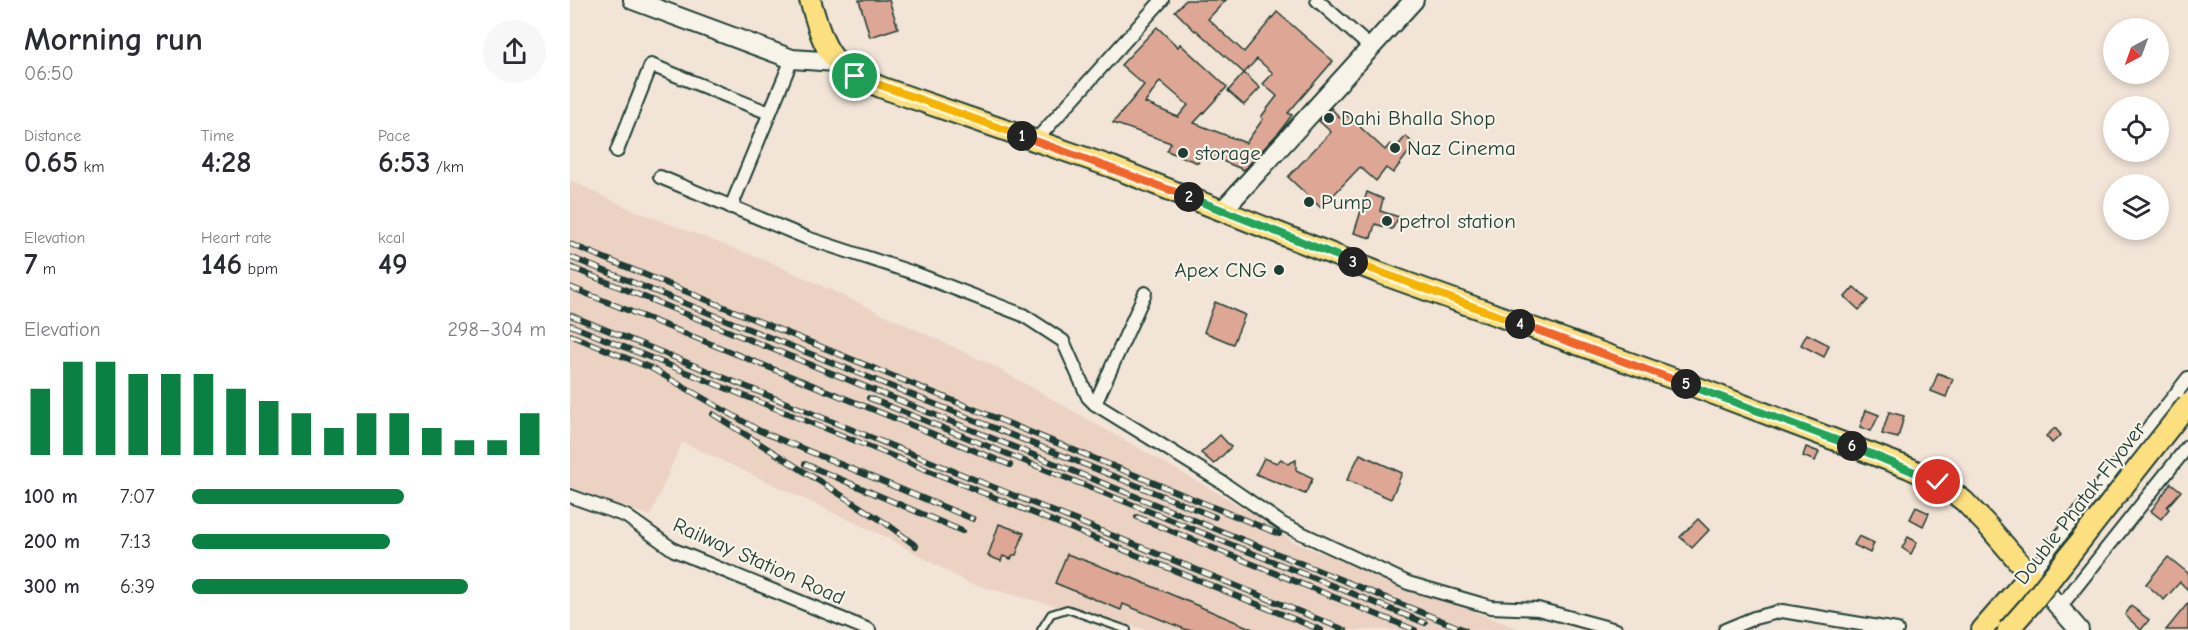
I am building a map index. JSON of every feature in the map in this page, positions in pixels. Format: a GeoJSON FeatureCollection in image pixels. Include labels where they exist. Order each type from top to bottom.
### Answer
{"type":"FeatureCollection","features":[{"type":"Feature","properties":{"kind":"main road"},"geometry":{"type":"LineString","coordinates":[[810,0],[822,41],[836,62],[855,76],[883,88],[1112,167],[1385,275],[1680,381],[1938,482],[1964,501],[2030,575],[1983,630]]}},
{"type":"Feature","properties":{"kind":"main road","name":"Double Phatak Flyover"},"geometry":{"type":"LineString","coordinates":[[2008,630],[2188,404]]}},
{"type":"Feature","properties":{"kind":"main road","name":"Double Phatak Flyover"},"geometry":{"type":"LineString","coordinates":[[2023,630],[2077,567],[2188,426]]}},
{"type":"Feature","properties":{"kind":"street"},"geometry":{"type":"LineString","coordinates":[[633,0],[792,59],[836,62]]}},
{"type":"Feature","properties":{"kind":"street"},"geometry":{"type":"LineString","coordinates":[[1035,141],[1162,0]]}},
{"type":"Feature","properties":{"kind":"street"},"geometry":{"type":"LineString","coordinates":[[1317,0],[1370,47]]}},
{"type":"Feature","properties":{"kind":"street"},"geometry":{"type":"LineString","coordinates":[[1223,210],[1413,0]]}},
{"type":"Feature","properties":{"kind":"street"},"geometry":{"type":"LineString","coordinates":[[730,207],[792,59]]}},
{"type":"Feature","properties":{"kind":"street"},"geometry":{"type":"LineString","coordinates":[[616,151],[651,65],[769,114]]}},
{"type":"Feature","properties":{"kind":"street"},"geometry":{"type":"LineString","coordinates":[[660,177],[807,238],[914,273],[1023,315],[1063,341],[1088,397],[1095,404],[1223,483],[1284,525],[1408,583],[1491,607],[1538,609],[1616,630]]}},
{"type":"Feature","properties":{"kind":"street"},"geometry":{"type":"LineString","coordinates":[[1095,404],[1145,293]]}},
{"type":"Feature","properties":{"kind":"street"},"geometry":{"type":"LineString","coordinates":[[2078,629],[2030,575],[2068,524],[2147,431],[2188,378]]}},
{"type":"Feature","properties":{"kind":"street"},"geometry":{"type":"LineString","coordinates":[[2060,607],[2188,446]]}},
{"type":"Feature","properties":{"kind":"street","name":"Railway Station Road"},"geometry":{"type":"LineString","coordinates":[[570,496],[626,516],[674,550],[868,630]]}},
{"type":"Feature","properties":{"kind":"street"},"geometry":{"type":"LineString","coordinates":[[1725,630],[1754,618],[1782,611],[1897,630]]}},
{"type":"Feature","properties":{"kind":"lane"},"geometry":{"type":"LineString","coordinates":[[1041,630],[1051,614],[1067,609],[1113,628],[1127,630]]}},
{"type":"Feature","properties":{"kind":"shaded area"},"geometry":{"type":"Polygon","coordinates":[[[570,180],[628,208],[777,265],[992,365],[1255,514],[1293,542],[1522,630],[1148,630],[968,583],[892,540],[682,442],[650,516],[570,487],[570,180]]]}},
{"type":"Feature","properties":{"kind":"building"},"geometry":{"type":"Polygon","coordinates":[[[859,0],[889,0],[898,28],[870,37],[859,0]]]}},
{"type":"Feature","properties":{"kind":"building"},"geometry":{"type":"Polygon","coordinates":[[[1186,0],[1226,0],[1208,19],[1244,52],[1277,12],[1333,61],[1288,113],[1292,115],[1280,131],[1244,170],[1201,152],[1198,163],[1167,151],[1171,143],[1113,123],[1144,85],[1121,65],[1157,27],[1178,47],[1180,44],[1227,87],[1194,123],[1246,143],[1277,96],[1263,84],[1273,73],[1257,59],[1244,73],[1175,11],[1186,0]],[[1160,81],[1145,103],[1178,117],[1188,105],[1160,81]]]}},
{"type":"Feature","properties":{"kind":"building"},"geometry":{"type":"Polygon","coordinates":[[[1244,73],[1260,88],[1244,105],[1228,91],[1244,73]]]}},
{"type":"Feature","properties":{"kind":"building"},"geometry":{"type":"Polygon","coordinates":[[[1331,108],[1342,120],[1347,115],[1385,150],[1390,144],[1395,149],[1406,136],[1414,145],[1393,173],[1386,168],[1376,181],[1360,167],[1321,208],[1288,177],[1331,132],[1319,121],[1331,108]]]}},
{"type":"Feature","properties":{"kind":"building"},"geometry":{"type":"Polygon","coordinates":[[[1367,192],[1383,199],[1380,211],[1399,217],[1392,229],[1375,224],[1371,238],[1354,233],[1367,192]]]}},
{"type":"Feature","properties":{"kind":"building"},"geometry":{"type":"Polygon","coordinates":[[[1854,287],[1868,300],[1859,310],[1845,297],[1854,287]]]}},
{"type":"Feature","properties":{"kind":"building"},"geometry":{"type":"Polygon","coordinates":[[[1215,302],[1245,315],[1233,344],[1204,332],[1215,302]]]}},
{"type":"Feature","properties":{"kind":"building"},"geometry":{"type":"Polygon","coordinates":[[[1807,334],[1829,345],[1824,357],[1801,345],[1807,334]]]}},
{"type":"Feature","properties":{"kind":"building"},"geometry":{"type":"Polygon","coordinates":[[[1938,373],[1953,379],[1946,397],[1931,391],[1938,373]]]}},
{"type":"Feature","properties":{"kind":"building"},"geometry":{"type":"Polygon","coordinates":[[[1866,410],[1879,415],[1871,431],[1860,427],[1866,410]]]}},
{"type":"Feature","properties":{"kind":"building"},"geometry":{"type":"Polygon","coordinates":[[[1889,412],[1904,416],[1898,438],[1882,434],[1889,412]]]}},
{"type":"Feature","properties":{"kind":"building"},"geometry":{"type":"Polygon","coordinates":[[[2055,428],[2061,435],[2052,443],[2046,436],[2055,428]]]}},
{"type":"Feature","properties":{"kind":"building"},"geometry":{"type":"Polygon","coordinates":[[[1220,435],[1231,447],[1214,464],[1201,453],[1220,435]]]}},
{"type":"Feature","properties":{"kind":"building"},"geometry":{"type":"Polygon","coordinates":[[[1806,447],[1819,452],[1815,461],[1803,456],[1806,447]]]}},
{"type":"Feature","properties":{"kind":"building"},"geometry":{"type":"Polygon","coordinates":[[[1360,454],[1402,473],[1391,499],[1347,480],[1360,454]]]}},
{"type":"Feature","properties":{"kind":"building"},"geometry":{"type":"Polygon","coordinates":[[[1264,458],[1277,463],[1281,459],[1288,464],[1296,460],[1296,470],[1313,478],[1305,494],[1256,474],[1264,458]]]}},
{"type":"Feature","properties":{"kind":"building"},"geometry":{"type":"Polygon","coordinates":[[[2171,483],[2181,491],[2167,507],[2169,509],[2161,519],[2151,511],[2171,483]]]}},
{"type":"Feature","properties":{"kind":"building"},"geometry":{"type":"Polygon","coordinates":[[[1916,507],[1929,513],[1923,526],[1910,519],[1916,507]]]}},
{"type":"Feature","properties":{"kind":"building"},"geometry":{"type":"Polygon","coordinates":[[[1698,519],[1709,530],[1692,548],[1680,537],[1698,519]]]}},
{"type":"Feature","properties":{"kind":"building"},"geometry":{"type":"Polygon","coordinates":[[[999,524],[1024,533],[1016,555],[1013,555],[1011,559],[1003,556],[1001,561],[988,556],[999,524]]]}},
{"type":"Feature","properties":{"kind":"building"},"geometry":{"type":"Polygon","coordinates":[[[1859,536],[1874,543],[1870,553],[1854,545],[1859,536]]]}},
{"type":"Feature","properties":{"kind":"building"},"geometry":{"type":"Polygon","coordinates":[[[1908,537],[1917,542],[1911,554],[1902,548],[1908,537]]]}},
{"type":"Feature","properties":{"kind":"building"},"geometry":{"type":"Polygon","coordinates":[[[1067,554],[1130,577],[1255,630],[1187,630],[1123,604],[1121,610],[1055,583],[1067,554]]]}},
{"type":"Feature","properties":{"kind":"building"},"geometry":{"type":"Polygon","coordinates":[[[2168,557],[2188,573],[2188,590],[2180,582],[2164,600],[2146,584],[2168,557]]]}},
{"type":"Feature","properties":{"kind":"building"},"geometry":{"type":"Polygon","coordinates":[[[2188,603],[2188,630],[2166,630],[2188,603]]]}},
{"type":"Feature","properties":{"kind":"building"},"geometry":{"type":"Polygon","coordinates":[[[2131,606],[2149,620],[2141,630],[2125,615],[2131,606]]]}},
{"type":"Feature","properties":{"kind":"railway"},"geometry":{"type":"LineString","coordinates":[[570,244],[1279,534]]}},
{"type":"Feature","properties":{"kind":"railway"},"geometry":{"type":"LineString","coordinates":[[570,257],[1215,517]]}},
{"type":"Feature","properties":{"kind":"railway"},"geometry":{"type":"LineString","coordinates":[[570,267],[1465,630]]}},
{"type":"Feature","properties":{"kind":"railway"},"geometry":{"type":"LineString","coordinates":[[570,287],[1010,465]]}},
{"type":"Feature","properties":{"kind":"railway"},"geometry":{"type":"LineString","coordinates":[[570,315],[1345,630]]}},
{"type":"Feature","properties":{"kind":"railway"},"geometry":{"type":"LineString","coordinates":[[570,325],[1321,630]]}},
{"type":"Feature","properties":{"kind":"railway"},"geometry":{"type":"LineString","coordinates":[[570,335],[651,368],[760,431],[973,519]]}},
{"type":"Feature","properties":{"kind":"railway"},"geometry":{"type":"LineString","coordinates":[[869,398],[1425,623]]}},
{"type":"Feature","properties":{"kind":"railway"},"geometry":{"type":"LineString","coordinates":[[713,414],[887,524],[916,546]]}},
{"type":"Feature","properties":{"kind":"railway"},"geometry":{"type":"LineString","coordinates":[[805,464],[962,531]]}},
{"type":"Feature","properties":{"kind":"railway"},"geometry":{"type":"LineString","coordinates":[[1137,517],[1415,630]]}},
{"type":"Feature","properties":{"kind":"place","name":"Dahi Bhalla Shop"},"geometry":{"type":"Point","coordinates":[1329,118]}},
{"type":"Feature","properties":{"kind":"place","name":"Naz Cinema"},"geometry":{"type":"Point","coordinates":[1395,148]}},
{"type":"Feature","properties":{"kind":"place","name":"storage"},"geometry":{"type":"Point","coordinates":[1183,153]}},
{"type":"Feature","properties":{"kind":"place","name":"Pump"},"geometry":{"type":"Point","coordinates":[1309,202]}},
{"type":"Feature","properties":{"kind":"place","name":"petrol station"},"geometry":{"type":"Point","coordinates":[1387,221]}},
{"type":"Feature","properties":{"kind":"place","name":"Apex CNG"},"geometry":{"type":"Point","coordinates":[1279,270]}},
{"type":"Feature","properties":{"kind":"route"},"geometry":{"type":"LineString","coordinates":[[855,76],[883,88],[1112,167],[1385,275],[1680,381],[1909,468],[1938,482]]}}]}
